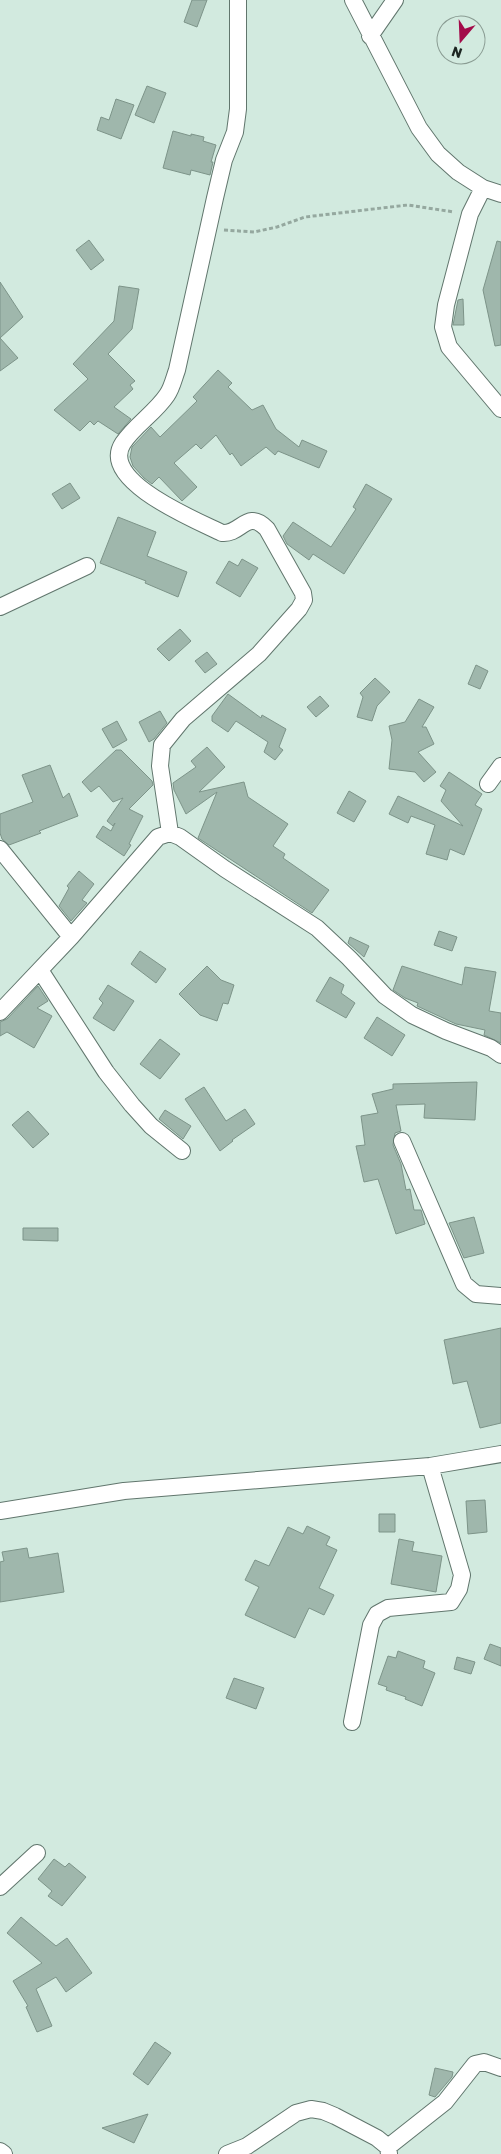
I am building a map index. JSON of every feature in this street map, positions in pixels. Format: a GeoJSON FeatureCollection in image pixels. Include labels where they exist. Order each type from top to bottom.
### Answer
{"type":"FeatureCollection","features":[{"type":"Feature","properties":{"kind":"street"},"geometry":{"type":"LineString","coordinates":[[170,833],[160,766],[162,745],[183,719],[259,654],[299,609],[304,600],[303,593],[267,528],[260,522],[251,520],[230,532],[222,533],[150,497],[124,473],[119,460],[123,444],[168,394],[177,370],[189,324],[224,160],[235,132],[238,109],[238,0]]}},
{"type":"Feature","properties":{"kind":"street"},"geometry":{"type":"LineString","coordinates":[[353,0],[419,128],[438,154],[458,172],[483,188],[501,194]]}},
{"type":"Feature","properties":{"kind":"street"},"geometry":{"type":"LineString","coordinates":[[370,36],[395,0]]}},
{"type":"Feature","properties":{"kind":"street"},"geometry":{"type":"LineString","coordinates":[[483,188],[470,214],[446,305],[443,327],[449,347],[501,409]]}},
{"type":"Feature","properties":{"kind":"street"},"geometry":{"type":"LineString","coordinates":[[0,607],[86,566]]}},
{"type":"Feature","properties":{"kind":"street"},"geometry":{"type":"LineString","coordinates":[[488,784],[501,766]]}},
{"type":"Feature","properties":{"kind":"street"},"geometry":{"type":"LineString","coordinates":[[0,1012],[70,938],[158,837],[170,833],[180,837],[225,869],[317,928],[386,996],[412,1015],[446,1031],[491,1048],[501,1055]]}},
{"type":"Feature","properties":{"kind":"street"},"geometry":{"type":"LineString","coordinates":[[0,849],[70,938]]}},
{"type":"Feature","properties":{"kind":"street"},"geometry":{"type":"LineString","coordinates":[[40,970],[106,1072],[151,1126],[182,1151]]}},
{"type":"Feature","properties":{"kind":"street"},"geometry":{"type":"LineString","coordinates":[[402,1141],[464,1284],[476,1294],[501,1296]]}},
{"type":"Feature","properties":{"kind":"street"},"geometry":{"type":"LineString","coordinates":[[0,1511],[124,1491],[430,1466],[501,1454]]}},
{"type":"Feature","properties":{"kind":"street"},"geometry":{"type":"LineString","coordinates":[[352,1722],[371,1625],[377,1614],[388,1608],[450,1602],[459,1589],[462,1575],[430,1466]]}},
{"type":"Feature","properties":{"kind":"street"},"geometry":{"type":"LineString","coordinates":[[0,1887],[37,1853]]}},
{"type":"Feature","properties":{"kind":"street"},"geometry":{"type":"LineString","coordinates":[[227,2154],[247,2146],[296,2113],[311,2109],[335,2116],[377,2138],[389,2150],[446,2102],[475,2064],[484,2062],[501,2068]]}},
{"type":"Feature","properties":{"kind":"street"},"geometry":{"type":"LineString","coordinates":[[0,2151],[4,2154]]}},
{"type":"Feature","properties":{"kind":"path"},"geometry":{"type":"LineString","coordinates":[[209,227],[238,232],[254,232],[277,227],[305,217],[408,205],[470,214]]}},
{"type":"Feature","properties":{"kind":"building"},"geometry":{"type":"Polygon","coordinates":[[[192,0],[207,0],[197,27],[184,22],[192,0]]]}},
{"type":"Feature","properties":{"kind":"building"},"geometry":{"type":"Polygon","coordinates":[[[147,86],[166,93],[154,123],[135,115],[147,86]]]}},
{"type":"Feature","properties":{"kind":"building"},"geometry":{"type":"Polygon","coordinates":[[[116,99],[134,105],[121,139],[97,130],[101,117],[109,120],[116,99]]]}},
{"type":"Feature","properties":{"kind":"building"},"geometry":{"type":"Polygon","coordinates":[[[173,131],[204,137],[203,141],[216,145],[211,162],[213,162],[210,175],[191,170],[190,175],[163,168],[173,131]]]}},
{"type":"Feature","properties":{"kind":"building"},"geometry":{"type":"Polygon","coordinates":[[[89,240],[104,260],[91,270],[76,250],[89,240]]]}},
{"type":"Feature","properties":{"kind":"building"},"geometry":{"type":"Polygon","coordinates":[[[497,241],[501,242],[501,345],[495,346],[483,290],[497,241]]]}},
{"type":"Feature","properties":{"kind":"building"},"geometry":{"type":"Polygon","coordinates":[[[0,282],[23,317],[0,338],[0,282]]]}},
{"type":"Feature","properties":{"kind":"building"},"geometry":{"type":"Polygon","coordinates":[[[119,286],[139,289],[132,329],[108,354],[135,381],[130,385],[133,389],[114,407],[131,419],[118,434],[98,421],[94,425],[90,421],[80,431],[54,410],[88,379],[73,364],[114,321],[119,286]]]}},
{"type":"Feature","properties":{"kind":"building"},"geometry":{"type":"Polygon","coordinates":[[[463,299],[464,325],[453,325],[458,300],[463,299]]]}},
{"type":"Feature","properties":{"kind":"building"},"geometry":{"type":"Polygon","coordinates":[[[0,338],[18,358],[0,371],[0,338]]]}},
{"type":"Feature","properties":{"kind":"building"},"geometry":{"type":"Polygon","coordinates":[[[218,370],[232,383],[228,387],[252,410],[263,405],[276,429],[299,447],[302,440],[327,451],[319,468],[278,451],[275,455],[266,447],[241,466],[232,453],[230,455],[216,435],[201,449],[196,444],[174,463],[197,487],[182,501],[159,477],[152,484],[144,478],[133,466],[130,457],[132,447],[151,427],[160,437],[197,401],[193,397],[218,370]]]}},
{"type":"Feature","properties":{"kind":"building"},"geometry":{"type":"Polygon","coordinates":[[[70,483],[80,498],[62,509],[52,494],[70,483]]]}},
{"type":"Feature","properties":{"kind":"building"},"geometry":{"type":"Polygon","coordinates":[[[366,484],[392,499],[344,574],[313,554],[309,560],[287,544],[283,536],[293,522],[331,547],[356,509],[353,507],[366,484]]]}},
{"type":"Feature","properties":{"kind":"building"},"geometry":{"type":"Polygon","coordinates":[[[118,517],[156,532],[147,556],[187,572],[178,597],[145,583],[146,581],[100,563],[118,517]]]}},
{"type":"Feature","properties":{"kind":"building"},"geometry":{"type":"Polygon","coordinates":[[[242,559],[258,568],[240,597],[216,583],[229,561],[238,566],[242,559]]]}},
{"type":"Feature","properties":{"kind":"building"},"geometry":{"type":"Polygon","coordinates":[[[180,629],[191,641],[169,661],[157,649],[180,629]]]}},
{"type":"Feature","properties":{"kind":"building"},"geometry":{"type":"Polygon","coordinates":[[[207,652],[217,664],[205,673],[195,661],[207,652]]]}},
{"type":"Feature","properties":{"kind":"building"},"geometry":{"type":"Polygon","coordinates":[[[476,665],[488,671],[480,689],[468,684],[476,665]]]}},
{"type":"Feature","properties":{"kind":"building"},"geometry":{"type":"Polygon","coordinates":[[[375,678],[390,692],[377,706],[372,721],[357,717],[363,697],[360,693],[375,678]]]}},
{"type":"Feature","properties":{"kind":"building"},"geometry":{"type":"Polygon","coordinates":[[[228,694],[261,718],[262,715],[286,729],[279,747],[283,750],[275,760],[264,752],[268,742],[236,721],[228,732],[212,721],[212,716],[228,694]]]}},
{"type":"Feature","properties":{"kind":"building"},"geometry":{"type":"Polygon","coordinates":[[[320,696],[329,706],[316,717],[307,707],[320,696]]]}},
{"type":"Feature","properties":{"kind":"building"},"geometry":{"type":"Polygon","coordinates":[[[419,699],[434,707],[422,727],[426,727],[434,744],[418,752],[436,772],[424,782],[415,772],[389,769],[392,740],[389,726],[405,722],[419,699]]]}},
{"type":"Feature","properties":{"kind":"building"},"geometry":{"type":"Polygon","coordinates":[[[160,711],[167,723],[154,739],[149,742],[139,722],[160,711]]]}},
{"type":"Feature","properties":{"kind":"building"},"geometry":{"type":"Polygon","coordinates":[[[117,721],[127,740],[113,748],[102,729],[117,721]]]}},
{"type":"Feature","properties":{"kind":"building"},"geometry":{"type":"Polygon","coordinates":[[[207,747],[225,767],[199,792],[244,782],[248,797],[288,824],[273,846],[285,854],[283,858],[329,890],[312,913],[198,838],[217,792],[186,814],[174,790],[173,783],[196,767],[191,761],[207,747]]]}},
{"type":"Feature","properties":{"kind":"building"},"geometry":{"type":"Polygon","coordinates":[[[116,750],[121,750],[152,781],[153,785],[129,809],[143,816],[129,844],[131,845],[124,856],[96,837],[103,826],[111,831],[115,823],[113,826],[107,821],[123,798],[113,802],[99,786],[91,792],[82,782],[116,750]]]}},
{"type":"Feature","properties":{"kind":"building"},"geometry":{"type":"Polygon","coordinates":[[[50,765],[63,798],[69,793],[78,816],[9,845],[2,839],[0,833],[0,814],[33,802],[22,775],[50,765]]]}},
{"type":"Feature","properties":{"kind":"building"},"geometry":{"type":"Polygon","coordinates":[[[449,772],[482,794],[475,805],[482,809],[464,855],[450,849],[447,860],[426,854],[435,825],[411,816],[408,823],[389,814],[398,796],[463,826],[441,801],[446,790],[440,786],[449,772]]]}},
{"type":"Feature","properties":{"kind":"building"},"geometry":{"type":"Polygon","coordinates":[[[349,791],[366,801],[354,822],[337,813],[349,791]]]}},
{"type":"Feature","properties":{"kind":"building"},"geometry":{"type":"Polygon","coordinates":[[[79,871],[94,884],[82,900],[87,903],[71,921],[59,906],[69,888],[67,886],[79,871]]]}},
{"type":"Feature","properties":{"kind":"building"},"geometry":{"type":"Polygon","coordinates":[[[439,931],[457,937],[452,951],[434,945],[439,931]]]}},
{"type":"Feature","properties":{"kind":"building"},"geometry":{"type":"Polygon","coordinates":[[[350,937],[369,946],[364,957],[348,943],[350,937]]]}},
{"type":"Feature","properties":{"kind":"building"},"geometry":{"type":"Polygon","coordinates":[[[140,951],[166,969],[156,983],[131,964],[140,951]]]}},
{"type":"Feature","properties":{"kind":"building"},"geometry":{"type":"Polygon","coordinates":[[[207,966],[221,980],[234,985],[228,1004],[223,1003],[217,1021],[200,1015],[179,994],[207,966]]]}},
{"type":"Feature","properties":{"kind":"building"},"geometry":{"type":"Polygon","coordinates":[[[402,966],[462,985],[465,967],[496,972],[489,1011],[501,1013],[501,1043],[484,1035],[485,1030],[456,1024],[417,1006],[418,1003],[405,998],[393,990],[402,966]]]}},
{"type":"Feature","properties":{"kind":"building"},"geometry":{"type":"Polygon","coordinates":[[[330,977],[344,985],[341,993],[355,1003],[346,1018],[316,1001],[330,977]]]}},
{"type":"Feature","properties":{"kind":"building"},"geometry":{"type":"Polygon","coordinates":[[[108,985],[134,1001],[114,1031],[93,1018],[103,1003],[99,999],[108,985]]]}},
{"type":"Feature","properties":{"kind":"building"},"geometry":{"type":"Polygon","coordinates":[[[38,986],[48,1001],[37,1008],[52,1016],[34,1048],[7,1032],[0,1036],[0,1022],[7,1019],[38,986]]]}},
{"type":"Feature","properties":{"kind":"building"},"geometry":{"type":"Polygon","coordinates":[[[377,1017],[405,1035],[392,1056],[364,1038],[377,1017]]]}},
{"type":"Feature","properties":{"kind":"building"},"geometry":{"type":"Polygon","coordinates":[[[160,1039],[180,1054],[160,1079],[140,1064],[160,1039]]]}},
{"type":"Feature","properties":{"kind":"building"},"geometry":{"type":"Polygon","coordinates":[[[477,1082],[475,1120],[424,1118],[425,1104],[396,1105],[401,1131],[395,1133],[393,1145],[401,1164],[406,1190],[410,1189],[414,1210],[421,1210],[425,1224],[396,1234],[378,1179],[364,1182],[356,1146],[365,1145],[361,1116],[378,1113],[372,1094],[393,1089],[393,1084],[477,1082]]]}},
{"type":"Feature","properties":{"kind":"building"},"geometry":{"type":"Polygon","coordinates":[[[204,1087],[226,1121],[245,1109],[255,1124],[220,1151],[185,1099],[204,1087]]]}},
{"type":"Feature","properties":{"kind":"building"},"geometry":{"type":"Polygon","coordinates":[[[165,1110],[191,1126],[183,1139],[159,1119],[165,1110]]]}},
{"type":"Feature","properties":{"kind":"building"},"geometry":{"type":"Polygon","coordinates":[[[28,1111],[49,1134],[33,1148],[12,1125],[28,1111]]]}},
{"type":"Feature","properties":{"kind":"building"},"geometry":{"type":"Polygon","coordinates":[[[474,1217],[484,1253],[464,1258],[449,1223],[474,1217]]]}},
{"type":"Feature","properties":{"kind":"building"},"geometry":{"type":"Polygon","coordinates":[[[23,1228],[58,1228],[58,1241],[23,1240],[23,1228]]]}},
{"type":"Feature","properties":{"kind":"building"},"geometry":{"type":"Polygon","coordinates":[[[501,1328],[501,1423],[480,1428],[467,1381],[453,1384],[444,1340],[501,1328]]]}},
{"type":"Feature","properties":{"kind":"building"},"geometry":{"type":"Polygon","coordinates":[[[485,1500],[487,1532],[468,1534],[466,1501],[485,1500]]]}},
{"type":"Feature","properties":{"kind":"building"},"geometry":{"type":"Polygon","coordinates":[[[379,1514],[395,1514],[395,1532],[379,1532],[379,1514]]]}},
{"type":"Feature","properties":{"kind":"building"},"geometry":{"type":"Polygon","coordinates":[[[307,1526],[330,1537],[326,1545],[337,1550],[319,1588],[334,1595],[324,1615],[309,1608],[295,1638],[245,1615],[259,1587],[245,1580],[255,1560],[269,1566],[288,1527],[303,1534],[307,1526]]]}},
{"type":"Feature","properties":{"kind":"building"},"geometry":{"type":"Polygon","coordinates":[[[399,1539],[414,1542],[412,1551],[442,1556],[436,1592],[391,1584],[399,1539]]]}},
{"type":"Feature","properties":{"kind":"building"},"geometry":{"type":"Polygon","coordinates":[[[27,1548],[29,1558],[58,1553],[64,1592],[0,1602],[0,1562],[4,1561],[2,1552],[27,1548]]]}},
{"type":"Feature","properties":{"kind":"building"},"geometry":{"type":"Polygon","coordinates":[[[490,1644],[501,1648],[501,1666],[484,1659],[490,1644]]]}},
{"type":"Feature","properties":{"kind":"building"},"geometry":{"type":"Polygon","coordinates":[[[398,1651],[425,1661],[423,1668],[435,1673],[422,1706],[405,1699],[406,1697],[386,1690],[387,1687],[378,1684],[388,1656],[396,1658],[398,1651]]]}},
{"type":"Feature","properties":{"kind":"building"},"geometry":{"type":"Polygon","coordinates":[[[457,1657],[475,1662],[471,1674],[454,1669],[457,1657]]]}},
{"type":"Feature","properties":{"kind":"building"},"geometry":{"type":"Polygon","coordinates":[[[234,1678],[264,1688],[256,1709],[226,1698],[234,1678]]]}},
{"type":"Feature","properties":{"kind":"building"},"geometry":{"type":"Polygon","coordinates":[[[54,1859],[65,1867],[69,1863],[86,1877],[62,1906],[48,1896],[52,1891],[38,1879],[54,1859]]]}},
{"type":"Feature","properties":{"kind":"building"},"geometry":{"type":"Polygon","coordinates":[[[21,1917],[56,1946],[67,1938],[92,1973],[66,1992],[56,1977],[36,1989],[52,2026],[37,2032],[26,2007],[28,2006],[13,1981],[42,1963],[7,1933],[21,1917]]]}},
{"type":"Feature","properties":{"kind":"building"},"geometry":{"type":"Polygon","coordinates":[[[155,2042],[171,2053],[148,2085],[133,2074],[155,2042]]]}},
{"type":"Feature","properties":{"kind":"building"},"geometry":{"type":"Polygon","coordinates":[[[435,2068],[453,2072],[452,2077],[435,2097],[429,2095],[435,2068]]]}},
{"type":"Feature","properties":{"kind":"building"},"geometry":{"type":"Polygon","coordinates":[[[148,2114],[134,2143],[102,2128],[132,2119],[148,2114]]]}}]}
